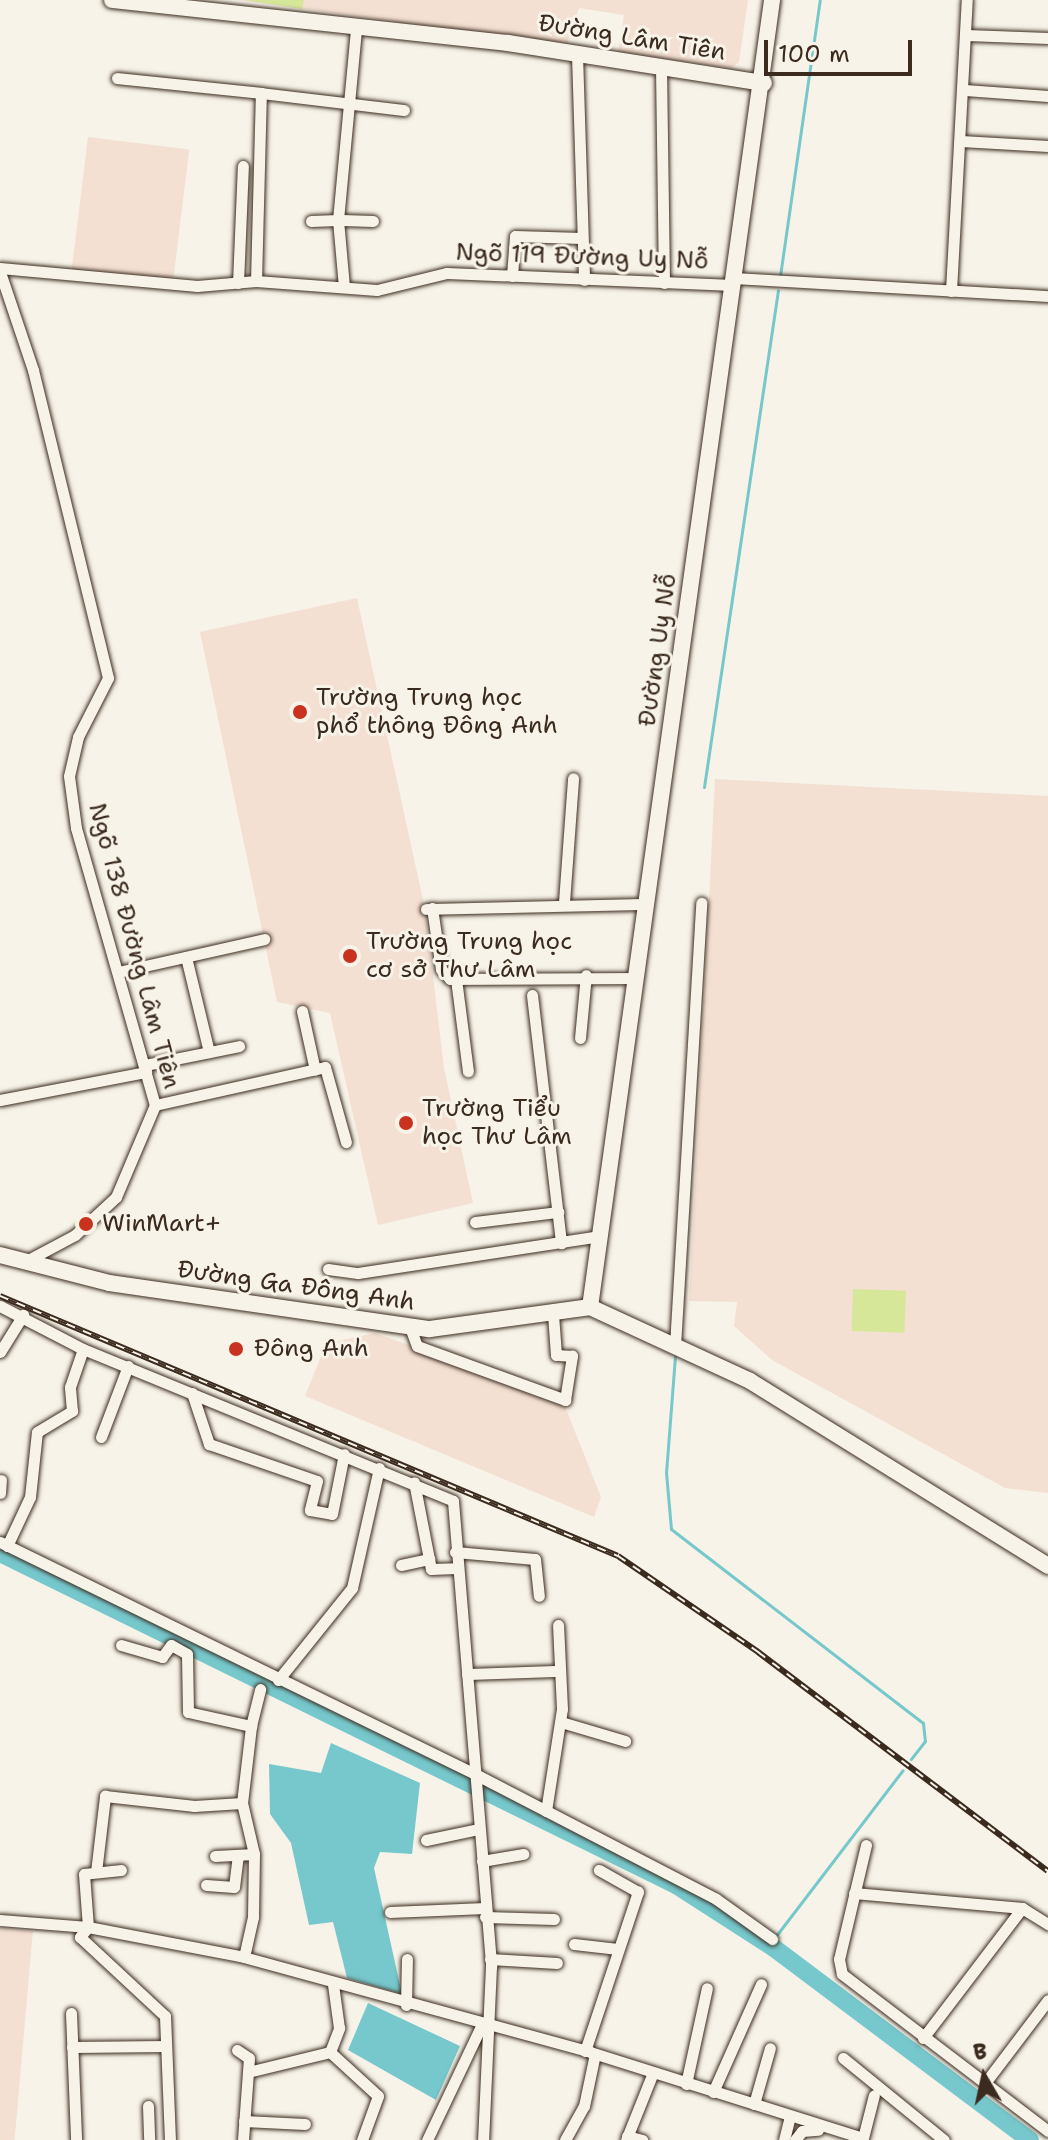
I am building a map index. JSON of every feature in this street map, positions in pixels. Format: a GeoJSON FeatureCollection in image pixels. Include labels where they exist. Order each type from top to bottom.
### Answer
{"type":"FeatureCollection","features":[{"type":"Feature","properties":{"kind":"street","name":"Đường Lâm Tiên"},"geometry":{"type":"LineString","coordinates":[[112,0],[577,54],[764,83]]}},
{"type":"Feature","properties":{"kind":"street","name":"Đường Uy Nỗ"},"geometry":{"type":"LineString","coordinates":[[590,1307],[733,281],[764,83],[772,0]]}},
{"type":"Feature","properties":{"kind":"street"},"geometry":{"type":"LineString","coordinates":[[951,291],[965,90],[967,0]]}},
{"type":"Feature","properties":{"kind":"street"},"geometry":{"type":"LineString","coordinates":[[344,287],[340,220],[356,28]]}},
{"type":"Feature","properties":{"kind":"street"},"geometry":{"type":"LineString","coordinates":[[966,35],[1048,38]]}},
{"type":"Feature","properties":{"kind":"street"},"geometry":{"type":"LineString","coordinates":[[577,54],[584,280]]}},
{"type":"Feature","properties":{"kind":"street"},"geometry":{"type":"LineString","coordinates":[[661,67],[664,283]]}},
{"type":"Feature","properties":{"kind":"street"},"geometry":{"type":"LineString","coordinates":[[117,78],[404,110]]}},
{"type":"Feature","properties":{"kind":"street"},"geometry":{"type":"LineString","coordinates":[[965,90],[1048,96]]}},
{"type":"Feature","properties":{"kind":"street"},"geometry":{"type":"LineString","coordinates":[[256,281],[261,93]]}},
{"type":"Feature","properties":{"kind":"street"},"geometry":{"type":"LineString","coordinates":[[961,141],[1048,146]]}},
{"type":"Feature","properties":{"kind":"street"},"geometry":{"type":"LineString","coordinates":[[238,283],[243,166]]}},
{"type":"Feature","properties":{"kind":"street"},"geometry":{"type":"LineString","coordinates":[[311,221],[373,221]]}},
{"type":"Feature","properties":{"kind":"street"},"geometry":{"type":"LineString","coordinates":[[512,276],[515,236],[581,238]]}},
{"type":"Feature","properties":{"kind":"street","name":"Ngõ 119 Đường Uy Nỗ"},"geometry":{"type":"LineString","coordinates":[[0,270],[197,286],[256,281],[377,290],[447,273],[664,283],[733,281],[1048,296]]}},
{"type":"Feature","properties":{"kind":"street","name":"Ngõ 138 Đường Lâm Tiên"},"geometry":{"type":"LineString","coordinates":[[0,270],[33,370],[108,678],[78,737],[69,776],[76,828],[155,1105],[116,1197],[75,1235],[25,1261]]}},
{"type":"Feature","properties":{"kind":"street"},"geometry":{"type":"LineString","coordinates":[[564,902],[573,778]]}},
{"type":"Feature","properties":{"kind":"street"},"geometry":{"type":"LineString","coordinates":[[636,978],[586,975],[456,979],[441,969],[428,908],[564,902],[647,904]]}},
{"type":"Feature","properties":{"kind":"street"},"geometry":{"type":"LineString","coordinates":[[675,1346],[701,903]]}},
{"type":"Feature","properties":{"kind":"street"},"geometry":{"type":"LineString","coordinates":[[118,972],[264,939]]}},
{"type":"Feature","properties":{"kind":"street"},"geometry":{"type":"LineString","coordinates":[[186,957],[209,1052]]}},
{"type":"Feature","properties":{"kind":"street"},"geometry":{"type":"LineString","coordinates":[[580,1038],[586,975]]}},
{"type":"Feature","properties":{"kind":"street"},"geometry":{"type":"LineString","coordinates":[[456,979],[468,1071]]}},
{"type":"Feature","properties":{"kind":"street"},"geometry":{"type":"LineString","coordinates":[[532,995],[561,1243]]}},
{"type":"Feature","properties":{"kind":"street"},"geometry":{"type":"LineString","coordinates":[[302,1011],[315,1070]]}},
{"type":"Feature","properties":{"kind":"street"},"geometry":{"type":"LineString","coordinates":[[0,1100],[239,1046]]}},
{"type":"Feature","properties":{"kind":"street"},"geometry":{"type":"LineString","coordinates":[[155,1105],[325,1067],[346,1142]]}},
{"type":"Feature","properties":{"kind":"street"},"geometry":{"type":"LineString","coordinates":[[475,1222],[558,1212]]}},
{"type":"Feature","properties":{"kind":"street"},"geometry":{"type":"LineString","coordinates":[[328,1269],[358,1273],[600,1236]]}},
{"type":"Feature","properties":{"kind":"street","name":"Đường Ga Đông Anh"},"geometry":{"type":"LineString","coordinates":[[0,1255],[128,1286],[410,1327],[553,1314],[590,1307]]}},
{"type":"Feature","properties":{"kind":"street"},"geometry":{"type":"LineString","coordinates":[[0,1306],[23,1315],[83,1349],[414,1482],[453,1501],[475,1775],[473,1792],[490,1959],[484,2024],[483,2140]]}},
{"type":"Feature","properties":{"kind":"street"},"geometry":{"type":"LineString","coordinates":[[590,1307],[750,1381],[1048,1566]]}},
{"type":"Feature","properties":{"kind":"street"},"geometry":{"type":"LineString","coordinates":[[410,1327],[417,1346],[565,1400],[572,1356],[556,1355],[553,1314]]}},
{"type":"Feature","properties":{"kind":"street"},"geometry":{"type":"LineString","coordinates":[[0,1352],[23,1315]]}},
{"type":"Feature","properties":{"kind":"street"},"geometry":{"type":"LineString","coordinates":[[83,1349],[70,1387],[72,1411],[37,1432],[30,1497],[4,1544],[546,1811],[716,1899],[772,1939]]}},
{"type":"Feature","properties":{"kind":"street"},"geometry":{"type":"LineString","coordinates":[[101,1437],[128,1366]]}},
{"type":"Feature","properties":{"kind":"street"},"geometry":{"type":"LineString","coordinates":[[192,1393],[209,1444],[317,1481],[310,1510],[332,1514],[344,1454]]}},
{"type":"Feature","properties":{"kind":"street"},"geometry":{"type":"LineString","coordinates":[[278,1680],[352,1588],[379,1468]]}},
{"type":"Feature","properties":{"kind":"street"},"geometry":{"type":"LineString","coordinates":[[0,1493],[1,1480]]}},
{"type":"Feature","properties":{"kind":"street"},"geometry":{"type":"LineString","coordinates":[[414,1482],[431,1569],[456,1568]]}},
{"type":"Feature","properties":{"kind":"street"},"geometry":{"type":"LineString","coordinates":[[455,1552],[535,1559],[539,1596]]}},
{"type":"Feature","properties":{"kind":"street"},"geometry":{"type":"LineString","coordinates":[[401,1565],[429,1559]]}},
{"type":"Feature","properties":{"kind":"street"},"geometry":{"type":"LineString","coordinates":[[546,1811],[561,1722],[556,1671],[558,1625]]}},
{"type":"Feature","properties":{"kind":"street"},"geometry":{"type":"LineString","coordinates":[[121,1645],[162,1657],[171,1645],[187,1654],[188,1712],[251,1726]]}},
{"type":"Feature","properties":{"kind":"street"},"geometry":{"type":"LineString","coordinates":[[467,1674],[556,1671]]}},
{"type":"Feature","properties":{"kind":"street"},"geometry":{"type":"LineString","coordinates":[[244,1957],[254,1854],[242,1803],[251,1726],[260,1689]]}},
{"type":"Feature","properties":{"kind":"street"},"geometry":{"type":"LineString","coordinates":[[561,1722],[625,1741]]}},
{"type":"Feature","properties":{"kind":"street"},"geometry":{"type":"LineString","coordinates":[[96,1872],[105,1796],[194,1806],[242,1803]]}},
{"type":"Feature","properties":{"kind":"street"},"geometry":{"type":"LineString","coordinates":[[426,1840],[478,1829]]}},
{"type":"Feature","properties":{"kind":"street"},"geometry":{"type":"LineString","coordinates":[[866,1845],[839,1968],[923,2038],[1048,2130]]}},
{"type":"Feature","properties":{"kind":"street"},"geometry":{"type":"LineString","coordinates":[[215,1856],[254,1854]]}},
{"type":"Feature","properties":{"kind":"street"},"geometry":{"type":"LineString","coordinates":[[482,1861],[523,1854]]}},
{"type":"Feature","properties":{"kind":"street"},"geometry":{"type":"LineString","coordinates":[[206,1885],[234,1887],[238,1855]]}},
{"type":"Feature","properties":{"kind":"street"},"geometry":{"type":"LineString","coordinates":[[121,1870],[84,1874],[88,1927],[80,1937],[95,1956],[165,2016],[170,2140]]}},
{"type":"Feature","properties":{"kind":"street"},"geometry":{"type":"LineString","coordinates":[[565,2140],[584,2106],[590,2052],[618,1949],[638,1892],[599,1870]]}},
{"type":"Feature","properties":{"kind":"street"},"geometry":{"type":"LineString","coordinates":[[854,1893],[1022,1908],[1048,1924]]}},
{"type":"Feature","properties":{"kind":"street"},"geometry":{"type":"LineString","coordinates":[[923,2038],[1022,1908]]}},
{"type":"Feature","properties":{"kind":"street"},"geometry":{"type":"LineString","coordinates":[[390,1912],[485,1912],[554,1919]]}},
{"type":"Feature","properties":{"kind":"street"},"geometry":{"type":"LineString","coordinates":[[0,1920],[88,1927],[244,1957],[406,2005],[590,2052],[652,2075],[863,2138],[874,2095]]}},
{"type":"Feature","properties":{"kind":"street"},"geometry":{"type":"LineString","coordinates":[[574,1944],[618,1949]]}},
{"type":"Feature","properties":{"kind":"street"},"geometry":{"type":"LineString","coordinates":[[406,2005],[407,1959]]}},
{"type":"Feature","properties":{"kind":"street"},"geometry":{"type":"LineString","coordinates":[[490,1959],[557,1963]]}},
{"type":"Feature","properties":{"kind":"street"},"geometry":{"type":"LineString","coordinates":[[330,2052],[339,2028],[333,1984]]}},
{"type":"Feature","properties":{"kind":"street"},"geometry":{"type":"LineString","coordinates":[[713,2092],[761,1984]]}},
{"type":"Feature","properties":{"kind":"street"},"geometry":{"type":"LineString","coordinates":[[686,2084],[707,1988]]}},
{"type":"Feature","properties":{"kind":"street"},"geometry":{"type":"LineString","coordinates":[[985,2083],[1048,2000]]}},
{"type":"Feature","properties":{"kind":"street"},"geometry":{"type":"LineString","coordinates":[[71,2013],[76,2140]]}},
{"type":"Feature","properties":{"kind":"street"},"geometry":{"type":"LineString","coordinates":[[427,2140],[484,2024]]}},
{"type":"Feature","properties":{"kind":"street"},"geometry":{"type":"LineString","coordinates":[[72,2047],[166,2046]]}},
{"type":"Feature","properties":{"kind":"street"},"geometry":{"type":"LineString","coordinates":[[754,2104],[770,2048]]}},
{"type":"Feature","properties":{"kind":"street"},"geometry":{"type":"LineString","coordinates":[[237,2050],[246,2053],[248,2072],[243,2140]]}},
{"type":"Feature","properties":{"kind":"street"},"geometry":{"type":"LineString","coordinates":[[248,2072],[330,2052]]}},
{"type":"Feature","properties":{"kind":"street"},"geometry":{"type":"LineString","coordinates":[[330,2052],[378,2096],[362,2140]]}},
{"type":"Feature","properties":{"kind":"street"},"geometry":{"type":"LineString","coordinates":[[843,2058],[941,2139]]}},
{"type":"Feature","properties":{"kind":"street"},"geometry":{"type":"LineString","coordinates":[[642,2140],[626,2138],[652,2075]]}},
{"type":"Feature","properties":{"kind":"street"},"geometry":{"type":"LineString","coordinates":[[148,2106],[149,2140]]}},
{"type":"Feature","properties":{"kind":"street"},"geometry":{"type":"LineString","coordinates":[[784,2140],[790,2116]]}},
{"type":"Feature","properties":{"kind":"street"},"geometry":{"type":"LineString","coordinates":[[244,2121],[305,2124]]}},
{"type":"Feature","properties":{"kind":"street"},"geometry":{"type":"LineString","coordinates":[[795,2140],[809,2129],[845,2140]]}},
{"type":"Feature","properties":{"kind":"shaded area"},"geometry":{"type":"Polygon","coordinates":[[[238,0],[748,0],[739,62],[731,68],[618,52],[624,15],[579,8],[567,45],[238,0]]]}},
{"type":"Feature","properties":{"kind":"shaded area"},"geometry":{"type":"Polygon","coordinates":[[[88,137],[189,149],[173,281],[72,269],[88,137]]]}},
{"type":"Feature","properties":{"kind":"shaded area"},"geometry":{"type":"Polygon","coordinates":[[[357,598],[425,909],[444,1068],[473,1203],[378,1225],[330,1013],[277,1002],[200,632],[357,598]]]}},
{"type":"Feature","properties":{"kind":"shaded area"},"geometry":{"type":"Polygon","coordinates":[[[715,779],[1048,796],[1048,1493],[1005,1488],[772,1360],[734,1326],[737,1302],[689,1301],[715,779]]]}},
{"type":"Feature","properties":{"kind":"shaded area"},"geometry":{"type":"Polygon","coordinates":[[[375,1333],[562,1399],[601,1497],[594,1517],[305,1396],[326,1344],[375,1333]]]}},
{"type":"Feature","properties":{"kind":"shaded area"},"geometry":{"type":"Polygon","coordinates":[[[0,1928],[33,1931],[15,2140],[0,2140],[0,1928]]]}},
{"type":"Feature","properties":{"kind":"green space"},"geometry":{"type":"Polygon","coordinates":[[[245,0],[304,0],[302,9],[245,0]]]}},
{"type":"Feature","properties":{"kind":"green space"},"geometry":{"type":"Polygon","coordinates":[[[853,1289],[906,1291],[905,1333],[852,1331],[853,1289]]]}},
{"type":"Feature","properties":{"kind":"water"},"geometry":{"type":"Polygon","coordinates":[[[331,1743],[420,1783],[412,1854],[380,1852],[374,1868],[402,1994],[347,1978],[333,1922],[309,1925],[291,1843],[270,1814],[269,1764],[321,1773],[331,1743]]]}},
{"type":"Feature","properties":{"kind":"water"},"geometry":{"type":"Polygon","coordinates":[[[368,2003],[460,2046],[436,2100],[348,2050],[368,2003]]]}},
{"type":"Feature","properties":{"kind":"waterway"},"geometry":{"type":"LineString","coordinates":[[780,276],[820,0]]}},
{"type":"Feature","properties":{"kind":"waterway"},"geometry":{"type":"LineString","coordinates":[[704,787],[778,290]]}},
{"type":"Feature","properties":{"kind":"waterway"},"geometry":{"type":"LineString","coordinates":[[675,1356],[666,1472],[671,1529],[923,1723],[925,1741],[911,1759]]}},
{"type":"Feature","properties":{"kind":"waterway"},"geometry":{"type":"LineString","coordinates":[[0,1553],[676,1885],[774,1948],[1030,2140]]}},
{"type":"Feature","properties":{"kind":"waterway"},"geometry":{"type":"LineString","coordinates":[[769,1945],[903,1770]]}},
{"type":"Feature","properties":{"kind":"railway"},"geometry":{"type":"LineString","coordinates":[[0,1296],[618,1556],[758,1652],[1048,1871]]}},
{"type":"Feature","properties":{"kind":"place","name":"Trường Trung học phổ thông Đông Anh"},"geometry":{"type":"Point","coordinates":[300,712]}},
{"type":"Feature","properties":{"kind":"place","name":"Trường Trung học cơ sở Thư Lâm"},"geometry":{"type":"Point","coordinates":[350,956]}},
{"type":"Feature","properties":{"kind":"place","name":"Trường Tiểu học Thư Lâm"},"geometry":{"type":"Point","coordinates":[406,1123]}},
{"type":"Feature","properties":{"kind":"place","name":"WinMart+"},"geometry":{"type":"Point","coordinates":[86,1224]}},
{"type":"Feature","properties":{"kind":"place","name":"Đông Anh"},"geometry":{"type":"Point","coordinates":[236,1349]}}]}
